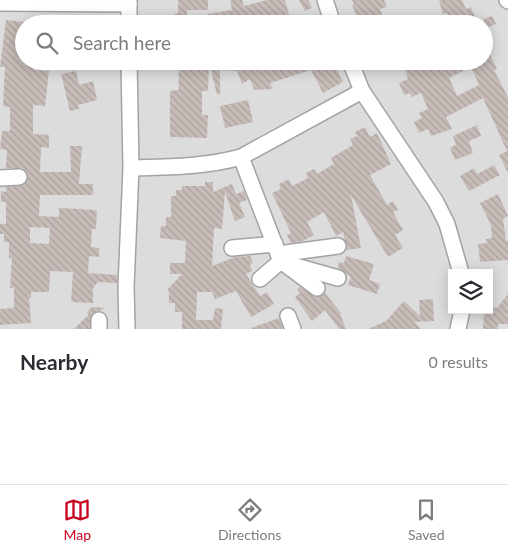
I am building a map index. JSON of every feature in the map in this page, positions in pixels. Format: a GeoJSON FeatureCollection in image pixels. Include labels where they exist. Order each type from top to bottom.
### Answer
{"type":"FeatureCollection","features":[{"type":"Feature","properties":{"kind":"street"},"geometry":{"type":"LineString","coordinates":[[325,0],[331,15]]}},
{"type":"Feature","properties":{"kind":"street"},"geometry":{"type":"LineString","coordinates":[[0,3],[129,2],[129,15]]}},
{"type":"Feature","properties":{"kind":"street"},"geometry":{"type":"LineString","coordinates":[[127,329],[126,286],[131,168],[129,70]]}},
{"type":"Feature","properties":{"kind":"street"},"geometry":{"type":"LineString","coordinates":[[354,70],[362,91],[436,202],[447,224],[460,269]]}},
{"type":"Feature","properties":{"kind":"street"},"geometry":{"type":"LineString","coordinates":[[131,168],[174,168],[241,157],[362,91]]}},
{"type":"Feature","properties":{"kind":"street"},"geometry":{"type":"LineString","coordinates":[[241,157],[278,253],[317,288]]}},
{"type":"Feature","properties":{"kind":"street"},"geometry":{"type":"LineString","coordinates":[[0,178],[19,176]]}},
{"type":"Feature","properties":{"kind":"street"},"geometry":{"type":"LineString","coordinates":[[232,248],[278,253],[338,246]]}},
{"type":"Feature","properties":{"kind":"street"},"geometry":{"type":"LineString","coordinates":[[278,253],[338,278]]}},
{"type":"Feature","properties":{"kind":"street"},"geometry":{"type":"LineString","coordinates":[[260,279],[278,253]]}},
{"type":"Feature","properties":{"kind":"street"},"geometry":{"type":"LineString","coordinates":[[458,329],[461,314]]}},
{"type":"Feature","properties":{"kind":"street"},"geometry":{"type":"LineString","coordinates":[[292,325],[300,329]]}},
{"type":"Feature","properties":{"kind":"shaded area"},"geometry":{"type":"Polygon","coordinates":[[[0,0],[508,0],[508,329],[0,329],[0,0]]]}},
{"type":"Feature","properties":{"kind":"building"},"geometry":{"type":"Polygon","coordinates":[[[178,0],[208,0],[208,10],[187,10],[187,15],[174,15],[178,13],[178,0]]]}},
{"type":"Feature","properties":{"kind":"building"},"geometry":{"type":"Polygon","coordinates":[[[230,0],[242,0],[244,6],[267,0],[285,0],[289,15],[207,15],[232,10],[230,0]]]}},
{"type":"Feature","properties":{"kind":"building"},"geometry":{"type":"Polygon","coordinates":[[[299,0],[308,0],[312,8],[305,11],[299,0]]]}},
{"type":"Feature","properties":{"kind":"building"},"geometry":{"type":"Polygon","coordinates":[[[352,0],[384,0],[387,7],[380,9],[382,15],[356,15],[352,5],[354,4],[352,0]]]}},
{"type":"Feature","properties":{"kind":"building"},"geometry":{"type":"Polygon","coordinates":[[[439,0],[462,0],[466,9],[471,7],[474,15],[448,15],[447,13],[443,15],[439,0]]]}},
{"type":"Feature","properties":{"kind":"building"},"geometry":{"type":"Polygon","coordinates":[[[6,20],[15,21],[15,70],[49,71],[45,106],[33,105],[33,134],[49,135],[49,148],[41,147],[40,172],[71,172],[70,146],[82,146],[79,184],[93,184],[93,195],[40,195],[39,216],[59,217],[59,208],[97,210],[96,229],[92,229],[91,247],[99,248],[99,257],[89,256],[88,273],[117,275],[117,283],[98,282],[93,288],[93,303],[71,302],[73,272],[50,271],[49,292],[31,292],[31,298],[29,298],[31,323],[0,325],[0,309],[14,308],[14,288],[10,288],[12,258],[9,258],[9,242],[4,242],[4,234],[0,234],[0,224],[6,224],[6,202],[1,202],[1,191],[6,192],[6,187],[24,185],[28,177],[23,168],[6,168],[7,150],[0,149],[2,131],[10,131],[10,107],[3,106],[5,67],[0,67],[6,20]],[[30,227],[30,243],[49,244],[50,228],[30,227]]]}},
{"type":"Feature","properties":{"kind":"building"},"geometry":{"type":"Polygon","coordinates":[[[493,61],[497,69],[494,70],[508,97],[508,173],[499,155],[507,151],[483,98],[446,117],[452,129],[431,136],[428,129],[419,133],[414,122],[422,118],[419,113],[428,109],[421,93],[412,97],[410,93],[404,95],[399,83],[408,79],[405,70],[465,70],[449,78],[457,96],[479,85],[472,70],[493,70],[493,61]]]}},
{"type":"Feature","properties":{"kind":"building"},"geometry":{"type":"Polygon","coordinates":[[[178,70],[209,70],[208,91],[202,91],[202,115],[208,115],[207,138],[170,137],[170,91],[179,90],[178,70]]]}},
{"type":"Feature","properties":{"kind":"building"},"geometry":{"type":"Polygon","coordinates":[[[211,70],[220,70],[220,94],[217,95],[211,70]]]}},
{"type":"Feature","properties":{"kind":"building"},"geometry":{"type":"Polygon","coordinates":[[[220,70],[311,70],[270,83],[273,89],[254,90],[250,79],[242,84],[237,71],[220,70]]]}},
{"type":"Feature","properties":{"kind":"building"},"geometry":{"type":"Polygon","coordinates":[[[311,70],[337,70],[343,82],[323,93],[311,70]]]}},
{"type":"Feature","properties":{"kind":"building"},"geometry":{"type":"Polygon","coordinates":[[[76,71],[79,85],[93,81],[97,100],[78,105],[79,109],[70,111],[61,74],[76,71]]]}},
{"type":"Feature","properties":{"kind":"building"},"geometry":{"type":"Polygon","coordinates":[[[248,100],[253,122],[225,128],[220,106],[248,100]]]}},
{"type":"Feature","properties":{"kind":"building"},"geometry":{"type":"Polygon","coordinates":[[[477,125],[481,136],[469,141],[473,153],[455,160],[450,148],[456,145],[453,136],[477,125]]]}},
{"type":"Feature","properties":{"kind":"building"},"geometry":{"type":"Polygon","coordinates":[[[365,127],[370,137],[377,133],[391,164],[370,175],[387,205],[393,201],[398,210],[393,212],[403,230],[395,235],[403,248],[388,257],[351,195],[361,248],[347,250],[343,232],[336,236],[324,212],[307,222],[314,235],[303,241],[291,243],[287,235],[291,233],[272,193],[281,189],[279,184],[289,179],[292,186],[308,178],[306,173],[314,169],[317,174],[334,164],[331,158],[353,145],[350,139],[357,136],[355,132],[365,127]]]}},
{"type":"Feature","properties":{"kind":"building"},"geometry":{"type":"Polygon","coordinates":[[[494,165],[500,175],[469,191],[460,176],[474,168],[477,174],[494,165]]]}},
{"type":"Feature","properties":{"kind":"building"},"geometry":{"type":"Polygon","coordinates":[[[205,182],[213,182],[213,192],[232,184],[236,194],[244,191],[247,200],[239,203],[245,217],[235,221],[225,192],[222,229],[214,228],[212,266],[235,257],[250,256],[253,263],[250,264],[252,271],[246,274],[260,296],[267,292],[274,304],[251,317],[236,291],[215,299],[212,292],[197,292],[196,320],[213,320],[215,308],[223,309],[221,329],[182,329],[182,312],[175,312],[175,303],[169,303],[169,292],[167,290],[182,274],[170,274],[170,263],[185,263],[186,241],[160,238],[161,226],[166,226],[166,217],[171,217],[171,196],[176,196],[176,190],[182,190],[182,186],[205,186],[205,182]]]}},
{"type":"Feature","properties":{"kind":"building"},"geometry":{"type":"Polygon","coordinates":[[[498,194],[508,216],[503,219],[506,241],[508,240],[508,260],[480,262],[478,244],[487,243],[486,239],[492,238],[491,225],[480,203],[498,194]]]}},
{"type":"Feature","properties":{"kind":"building"},"geometry":{"type":"Polygon","coordinates":[[[346,256],[374,264],[369,280],[380,284],[377,294],[348,285],[351,277],[338,268],[339,262],[344,263],[346,256]]]}},
{"type":"Feature","properties":{"kind":"building"},"geometry":{"type":"Polygon","coordinates":[[[300,287],[315,297],[325,293],[341,313],[346,329],[339,329],[325,310],[312,321],[295,297],[300,293],[297,289],[300,287]]]}},
{"type":"Feature","properties":{"kind":"building"},"geometry":{"type":"Polygon","coordinates":[[[508,294],[508,324],[498,324],[498,329],[483,329],[484,314],[493,314],[493,308],[497,308],[508,294]]]}},
{"type":"Feature","properties":{"kind":"building"},"geometry":{"type":"Polygon","coordinates":[[[433,299],[434,321],[414,322],[421,329],[368,329],[386,321],[404,301],[420,316],[419,300],[433,299]]]}},
{"type":"Feature","properties":{"kind":"building"},"geometry":{"type":"Polygon","coordinates":[[[92,307],[105,308],[91,315],[90,329],[74,329],[89,314],[87,312],[92,307]]]}},
{"type":"Feature","properties":{"kind":"building"},"geometry":{"type":"Polygon","coordinates":[[[279,318],[283,329],[251,328],[279,318]]]}}]}
